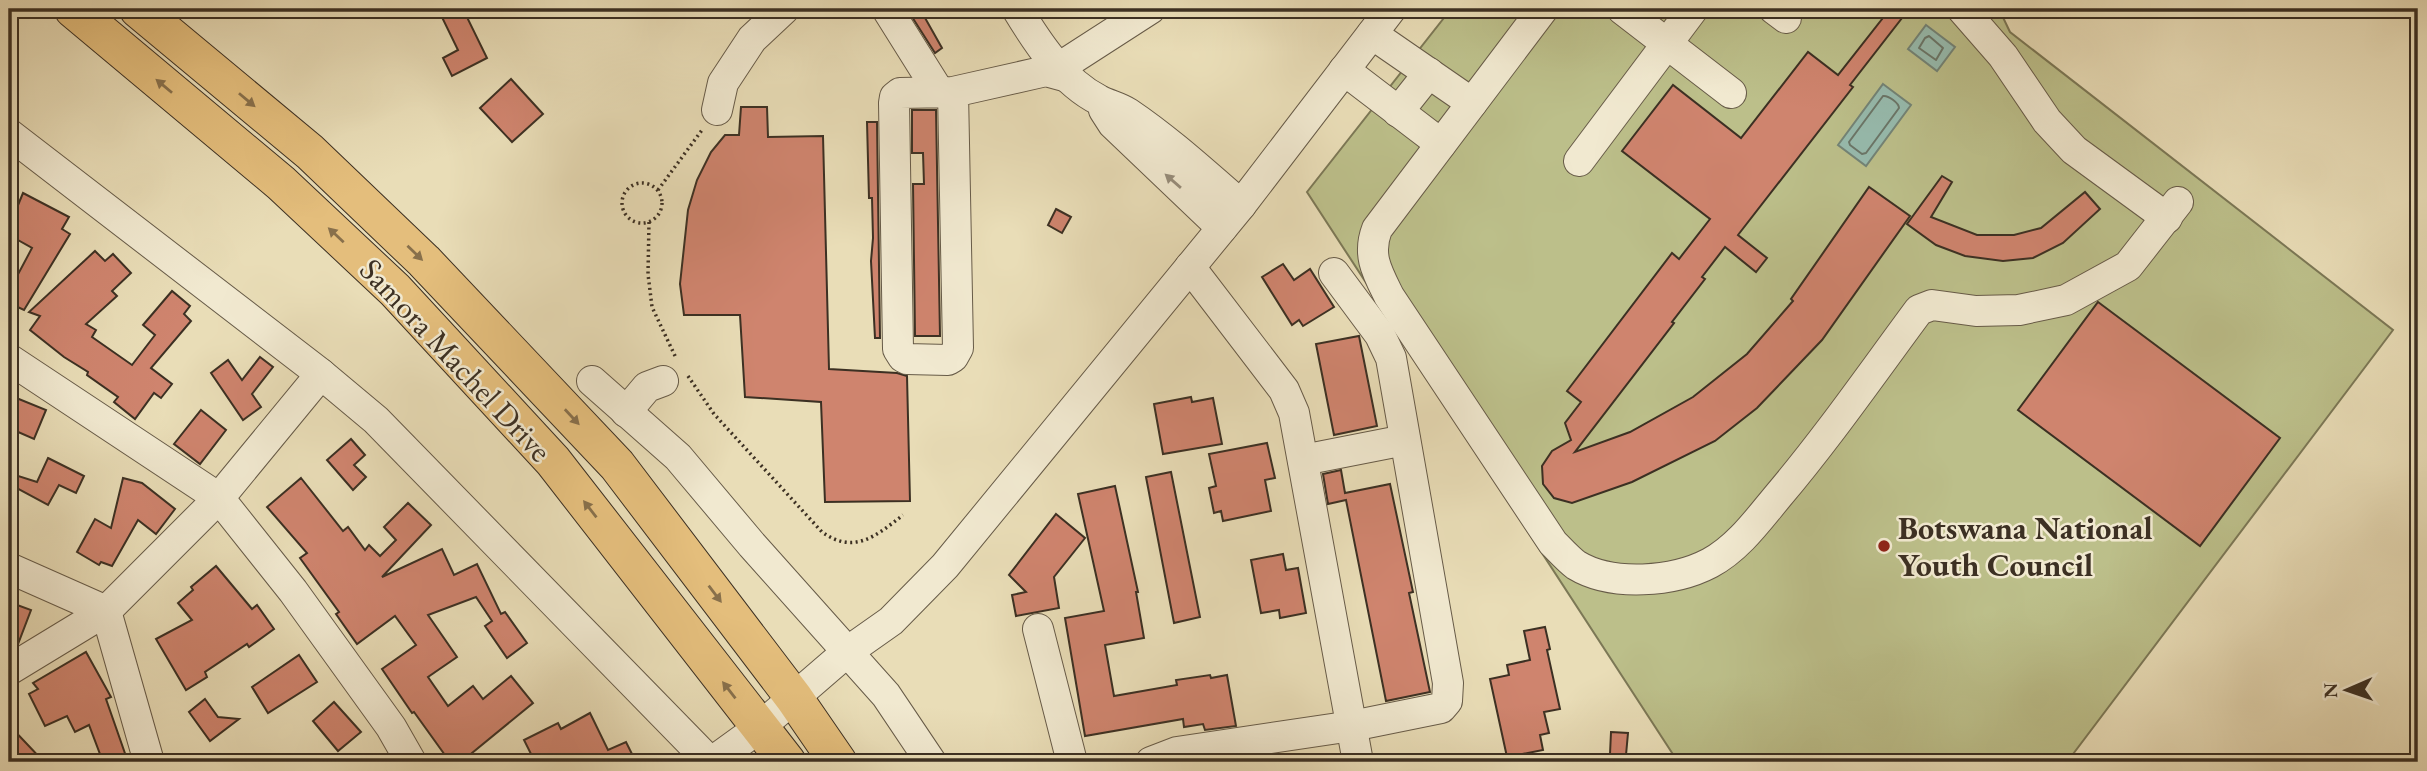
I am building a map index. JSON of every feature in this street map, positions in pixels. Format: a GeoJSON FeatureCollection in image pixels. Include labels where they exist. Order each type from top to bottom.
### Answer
{"type":"FeatureCollection","features":[{"type":"Feature","properties":{"kind":"main road","name":"Samora Machel Drive"},"geometry":{"type":"LineString","coordinates":[[72,9],[281,183],[395,290],[553,461],[787,762]]}},
{"type":"Feature","properties":{"kind":"main road","name":"Samora Machel Drive"},"geometry":{"type":"LineString","coordinates":[[138,9],[310,152],[424,261],[617,465],[794,698],[838,762]]}},
{"type":"Feature","properties":{"kind":"street"},"geometry":{"type":"LineString","coordinates":[[717,110],[723,83],[752,39],[783,9]]}},
{"type":"Feature","properties":{"kind":"street"},"geometry":{"type":"LineString","coordinates":[[887,9],[946,92],[958,348],[956,354],[948,360],[907,359],[898,349],[894,103],[900,93],[946,92],[1046,71],[1064,72],[1097,45],[1150,9]]}},
{"type":"Feature","properties":{"kind":"street"},"geometry":{"type":"LineString","coordinates":[[1017,9],[1034,37],[1064,72],[1097,100],[1113,124],[1222,228]]}},
{"type":"Feature","properties":{"kind":"street"},"geometry":{"type":"LineString","coordinates":[[9,134],[321,374],[376,420],[711,762],[759,728],[847,652],[891,621],[945,566],[1241,205],[1391,9]]}},
{"type":"Feature","properties":{"kind":"street"},"geometry":{"type":"LineString","coordinates":[[1544,9],[1377,229],[1371,242],[1372,261],[1389,296],[1553,543],[1576,565],[1604,576],[1633,579],[1665,578],[1710,563],[1743,538],[1799,472],[1919,310],[1933,305],[1976,311],[2019,310],[2066,300],[2128,266],[2172,210],[2074,150],[2047,121],[1984,32],[1962,9]]}},
{"type":"Feature","properties":{"kind":"street"},"geometry":{"type":"LineString","coordinates":[[1622,9],[1731,93]]}},
{"type":"Feature","properties":{"kind":"street"},"geometry":{"type":"LineString","coordinates":[[1579,161],[1693,9]]}},
{"type":"Feature","properties":{"kind":"street"},"geometry":{"type":"LineString","coordinates":[[1372,34],[1472,103]]}},
{"type":"Feature","properties":{"kind":"street"},"geometry":{"type":"LineString","coordinates":[[1344,70],[1441,144]]}},
{"type":"Feature","properties":{"kind":"street"},"geometry":{"type":"LineString","coordinates":[[1398,112],[1429,73]]}},
{"type":"Feature","properties":{"kind":"street"},"geometry":{"type":"LineString","coordinates":[[1097,100],[1126,111],[1185,156],[1241,205]]}},
{"type":"Feature","properties":{"kind":"street"},"geometry":{"type":"LineString","coordinates":[[1190,267],[1284,390],[1294,413],[1358,762]]}},
{"type":"Feature","properties":{"kind":"street"},"geometry":{"type":"LineString","coordinates":[[1151,762],[1177,752],[1352,726],[1441,708],[1447,701],[1448,682],[1391,358],[1380,335],[1334,273]]}},
{"type":"Feature","properties":{"kind":"street"},"geometry":{"type":"LineString","coordinates":[[9,359],[219,498],[293,590],[391,727],[411,762]]}},
{"type":"Feature","properties":{"kind":"street"},"geometry":{"type":"LineString","coordinates":[[626,412],[648,387],[676,373]]}},
{"type":"Feature","properties":{"kind":"street"},"geometry":{"type":"LineString","coordinates":[[9,670],[106,611],[219,498],[321,374]]}},
{"type":"Feature","properties":{"kind":"street"},"geometry":{"type":"LineString","coordinates":[[592,381],[678,457],[886,695],[931,762]]}},
{"type":"Feature","properties":{"kind":"street"},"geometry":{"type":"LineString","coordinates":[[1303,460],[1405,440]]}},
{"type":"Feature","properties":{"kind":"street"},"geometry":{"type":"LineString","coordinates":[[9,568],[106,611]]}},
{"type":"Feature","properties":{"kind":"street"},"geometry":{"type":"LineString","coordinates":[[106,611],[149,762]]}},
{"type":"Feature","properties":{"kind":"street"},"geometry":{"type":"LineString","coordinates":[[1038,629],[1072,762]]}},
{"type":"Feature","properties":{"kind":"path"},"geometry":{"type":"LineString","coordinates":[[658,190],[717,110]]}},
{"type":"Feature","properties":{"kind":"path"},"geometry":{"type":"LineString","coordinates":[[636,184],[652,185],[658,190],[663,205],[661,212],[649,222],[641,224],[627,217],[622,202],[624,194],[636,184]]}},
{"type":"Feature","properties":{"kind":"path"},"geometry":{"type":"LineString","coordinates":[[649,222],[648,274],[652,307],[676,373],[822,532],[834,540],[850,544],[865,541],[903,515]]}},
{"type":"Feature","properties":{"kind":"green space","name":"Botswana National Youth Council"},"geometry":{"type":"Polygon","coordinates":[[[1451,9],[1999,9],[2010,32],[2393,330],[2067,762],[1678,762],[1307,192],[1451,9]]]}},
{"type":"Feature","properties":{"kind":"water"},"geometry":{"type":"Polygon","coordinates":[[[1926,25],[1955,47],[1937,71],[1908,49],[1926,25]]]}},
{"type":"Feature","properties":{"kind":"water"},"geometry":{"type":"Polygon","coordinates":[[[1883,84],[1911,105],[1866,166],[1838,145],[1883,84]]]}},
{"type":"Feature","properties":{"kind":"building"},"geometry":{"type":"Polygon","coordinates":[[[438,9],[463,9],[487,58],[452,76],[443,58],[458,50],[438,9]]]}},
{"type":"Feature","properties":{"kind":"building"},"geometry":{"type":"Polygon","coordinates":[[[907,9],[920,9],[942,48],[935,53],[907,9]]]}},
{"type":"Feature","properties":{"kind":"building"},"geometry":{"type":"Polygon","coordinates":[[[1890,9],[1909,9],[1850,85],[1853,87],[1738,235],[1767,258],[1756,272],[1725,247],[1702,277],[1705,279],[1672,322],[1674,323],[1575,452],[1630,432],[1693,397],[1747,354],[1793,301],[1791,299],[1869,187],[1910,216],[1822,340],[1757,408],[1715,441],[1632,482],[1572,503],[1554,498],[1543,484],[1542,466],[1552,451],[1571,440],[1565,423],[1581,402],[1567,391],[1672,253],[1679,259],[1710,219],[1622,151],[1673,85],[1741,138],[1808,52],[1838,75],[1890,9]]]}},
{"type":"Feature","properties":{"kind":"building"},"geometry":{"type":"Polygon","coordinates":[[[511,79],[543,114],[512,142],[480,108],[511,79]]]}},
{"type":"Feature","properties":{"kind":"building"},"geometry":{"type":"Polygon","coordinates":[[[741,107],[767,107],[768,137],[823,136],[829,369],[907,376],[910,501],[825,502],[821,402],[745,397],[740,315],[684,315],[680,284],[688,210],[697,180],[711,152],[725,135],[739,135],[741,107]]]}},
{"type":"Feature","properties":{"kind":"building"},"geometry":{"type":"Polygon","coordinates":[[[912,110],[936,110],[940,336],[915,336],[913,184],[924,184],[923,153],[912,153],[912,110]]]}},
{"type":"Feature","properties":{"kind":"building"},"geometry":{"type":"Polygon","coordinates":[[[867,122],[877,122],[880,338],[875,338],[871,261],[872,198],[869,198],[867,122]]]}},
{"type":"Feature","properties":{"kind":"building"},"geometry":{"type":"Polygon","coordinates":[[[1942,176],[1952,182],[1931,217],[1977,235],[2014,235],[2041,228],[2085,192],[2100,209],[2063,243],[2033,258],[2003,261],[1965,256],[1936,245],[1907,224],[1942,176]]]}},
{"type":"Feature","properties":{"kind":"building"},"geometry":{"type":"Polygon","coordinates":[[[23,193],[69,217],[62,229],[70,234],[24,310],[9,303],[9,277],[15,280],[32,248],[9,235],[9,227],[23,193]]]}},
{"type":"Feature","properties":{"kind":"building"},"geometry":{"type":"Polygon","coordinates":[[[1056,209],[1071,217],[1062,233],[1048,225],[1056,209]]]}},
{"type":"Feature","properties":{"kind":"building"},"geometry":{"type":"Polygon","coordinates":[[[95,251],[105,261],[113,254],[131,273],[112,291],[117,296],[86,324],[96,330],[92,337],[132,365],[155,335],[143,325],[172,291],[190,306],[184,314],[191,321],[151,368],[172,384],[161,398],[154,393],[135,419],[114,402],[118,397],[30,330],[40,316],[29,312],[95,251]]]}},
{"type":"Feature","properties":{"kind":"building"},"geometry":{"type":"Polygon","coordinates":[[[1283,264],[1294,280],[1310,269],[1334,307],[1303,326],[1299,320],[1292,325],[1262,277],[1283,264]]]}},
{"type":"Feature","properties":{"kind":"building"},"geometry":{"type":"Polygon","coordinates":[[[2098,302],[2280,438],[2200,546],[2018,410],[2098,302]]]}},
{"type":"Feature","properties":{"kind":"building"},"geometry":{"type":"Polygon","coordinates":[[[1359,336],[1377,426],[1334,435],[1316,344],[1359,336]]]}},
{"type":"Feature","properties":{"kind":"building"},"geometry":{"type":"Polygon","coordinates":[[[260,357],[273,367],[252,394],[261,407],[243,420],[211,373],[228,360],[242,380],[260,357]]]}},
{"type":"Feature","properties":{"kind":"building"},"geometry":{"type":"Polygon","coordinates":[[[9,395],[46,410],[34,439],[9,428],[9,395]]]}},
{"type":"Feature","properties":{"kind":"building"},"geometry":{"type":"Polygon","coordinates":[[[1191,397],[1192,402],[1213,398],[1222,444],[1163,454],[1154,404],[1191,397]]]}},
{"type":"Feature","properties":{"kind":"building"},"geometry":{"type":"Polygon","coordinates":[[[201,410],[226,430],[200,464],[174,444],[201,410]]]}},
{"type":"Feature","properties":{"kind":"building"},"geometry":{"type":"Polygon","coordinates":[[[351,439],[365,455],[354,465],[366,477],[353,490],[327,460],[351,439]]]}},
{"type":"Feature","properties":{"kind":"building"},"geometry":{"type":"Polygon","coordinates":[[[1267,443],[1275,478],[1265,480],[1271,511],[1223,521],[1221,511],[1214,513],[1209,488],[1216,486],[1209,454],[1267,443]]]}},
{"type":"Feature","properties":{"kind":"building"},"geometry":{"type":"Polygon","coordinates":[[[48,458],[84,476],[76,493],[59,485],[48,505],[9,484],[9,473],[37,482],[48,458]]]}},
{"type":"Feature","properties":{"kind":"building"},"geometry":{"type":"Polygon","coordinates":[[[1341,470],[1345,493],[1390,484],[1413,592],[1409,593],[1430,692],[1386,701],[1346,500],[1328,504],[1323,474],[1341,470]]]}},
{"type":"Feature","properties":{"kind":"building"},"geometry":{"type":"Polygon","coordinates":[[[1171,472],[1200,617],[1174,623],[1146,477],[1171,472]]]}},
{"type":"Feature","properties":{"kind":"building"},"geometry":{"type":"Polygon","coordinates":[[[123,478],[142,483],[175,509],[156,534],[138,520],[112,566],[101,562],[99,565],[77,552],[95,519],[111,528],[123,478]]]}},
{"type":"Feature","properties":{"kind":"building"},"geometry":{"type":"Polygon","coordinates":[[[301,478],[343,531],[348,527],[365,550],[369,545],[380,556],[396,540],[384,527],[408,503],[431,525],[382,577],[442,549],[454,575],[477,564],[501,614],[505,612],[527,643],[507,658],[485,626],[492,621],[476,597],[428,615],[457,657],[428,677],[448,706],[473,686],[483,699],[511,676],[533,703],[461,762],[450,762],[382,669],[416,645],[395,616],[357,644],[336,614],[339,612],[300,558],[307,553],[267,507],[301,478]]]}},
{"type":"Feature","properties":{"kind":"building"},"geometry":{"type":"Polygon","coordinates":[[[1115,486],[1138,592],[1144,638],[1105,645],[1114,696],[1177,685],[1176,680],[1227,675],[1236,726],[1205,730],[1203,724],[1184,727],[1183,719],[1085,736],[1065,618],[1104,611],[1078,494],[1115,486]]]}},
{"type":"Feature","properties":{"kind":"building"},"geometry":{"type":"Polygon","coordinates":[[[1056,514],[1085,538],[1054,577],[1059,608],[1016,616],[1012,595],[1026,592],[1009,575],[1056,514]]]}},
{"type":"Feature","properties":{"kind":"building"},"geometry":{"type":"Polygon","coordinates":[[[1283,554],[1286,570],[1298,568],[1306,613],[1280,618],[1279,610],[1261,613],[1251,560],[1283,554]]]}},
{"type":"Feature","properties":{"kind":"building"},"geometry":{"type":"Polygon","coordinates":[[[216,566],[252,609],[257,605],[274,629],[205,672],[207,677],[186,690],[156,639],[192,620],[178,603],[193,590],[191,587],[216,566]]]}},
{"type":"Feature","properties":{"kind":"building"},"geometry":{"type":"Polygon","coordinates":[[[9,602],[31,610],[18,644],[9,650],[9,602]]]}},
{"type":"Feature","properties":{"kind":"building"},"geometry":{"type":"Polygon","coordinates":[[[1545,627],[1550,649],[1547,650],[1560,709],[1544,712],[1549,733],[1540,735],[1543,750],[1507,757],[1490,679],[1509,675],[1507,665],[1530,660],[1524,631],[1545,627]]]}},
{"type":"Feature","properties":{"kind":"building"},"geometry":{"type":"Polygon","coordinates":[[[86,652],[111,697],[106,699],[128,762],[103,762],[89,725],[75,732],[67,716],[45,726],[29,694],[38,689],[33,683],[86,652]]]}},
{"type":"Feature","properties":{"kind":"building"},"geometry":{"type":"Polygon","coordinates":[[[299,655],[317,682],[268,713],[252,687],[299,655]]]}},
{"type":"Feature","properties":{"kind":"building"},"geometry":{"type":"Polygon","coordinates":[[[205,699],[218,717],[239,719],[210,741],[189,712],[205,699]]]}},
{"type":"Feature","properties":{"kind":"building"},"geometry":{"type":"Polygon","coordinates":[[[334,702],[361,732],[338,751],[313,721],[334,702]]]}},
{"type":"Feature","properties":{"kind":"building"},"geometry":{"type":"Polygon","coordinates":[[[590,713],[608,750],[626,742],[636,762],[535,762],[524,740],[558,723],[561,729],[590,713]]]}},
{"type":"Feature","properties":{"kind":"building"},"geometry":{"type":"Polygon","coordinates":[[[9,725],[44,762],[9,762],[9,725]]]}},
{"type":"Feature","properties":{"kind":"building"},"geometry":{"type":"Polygon","coordinates":[[[1611,732],[1628,733],[1626,755],[1610,754],[1611,732]]]}},
{"type":"Feature","properties":{"kind":"place","name":"Botswana National Youth Council"},"geometry":{"type":"Point","coordinates":[1884,546]}}]}
